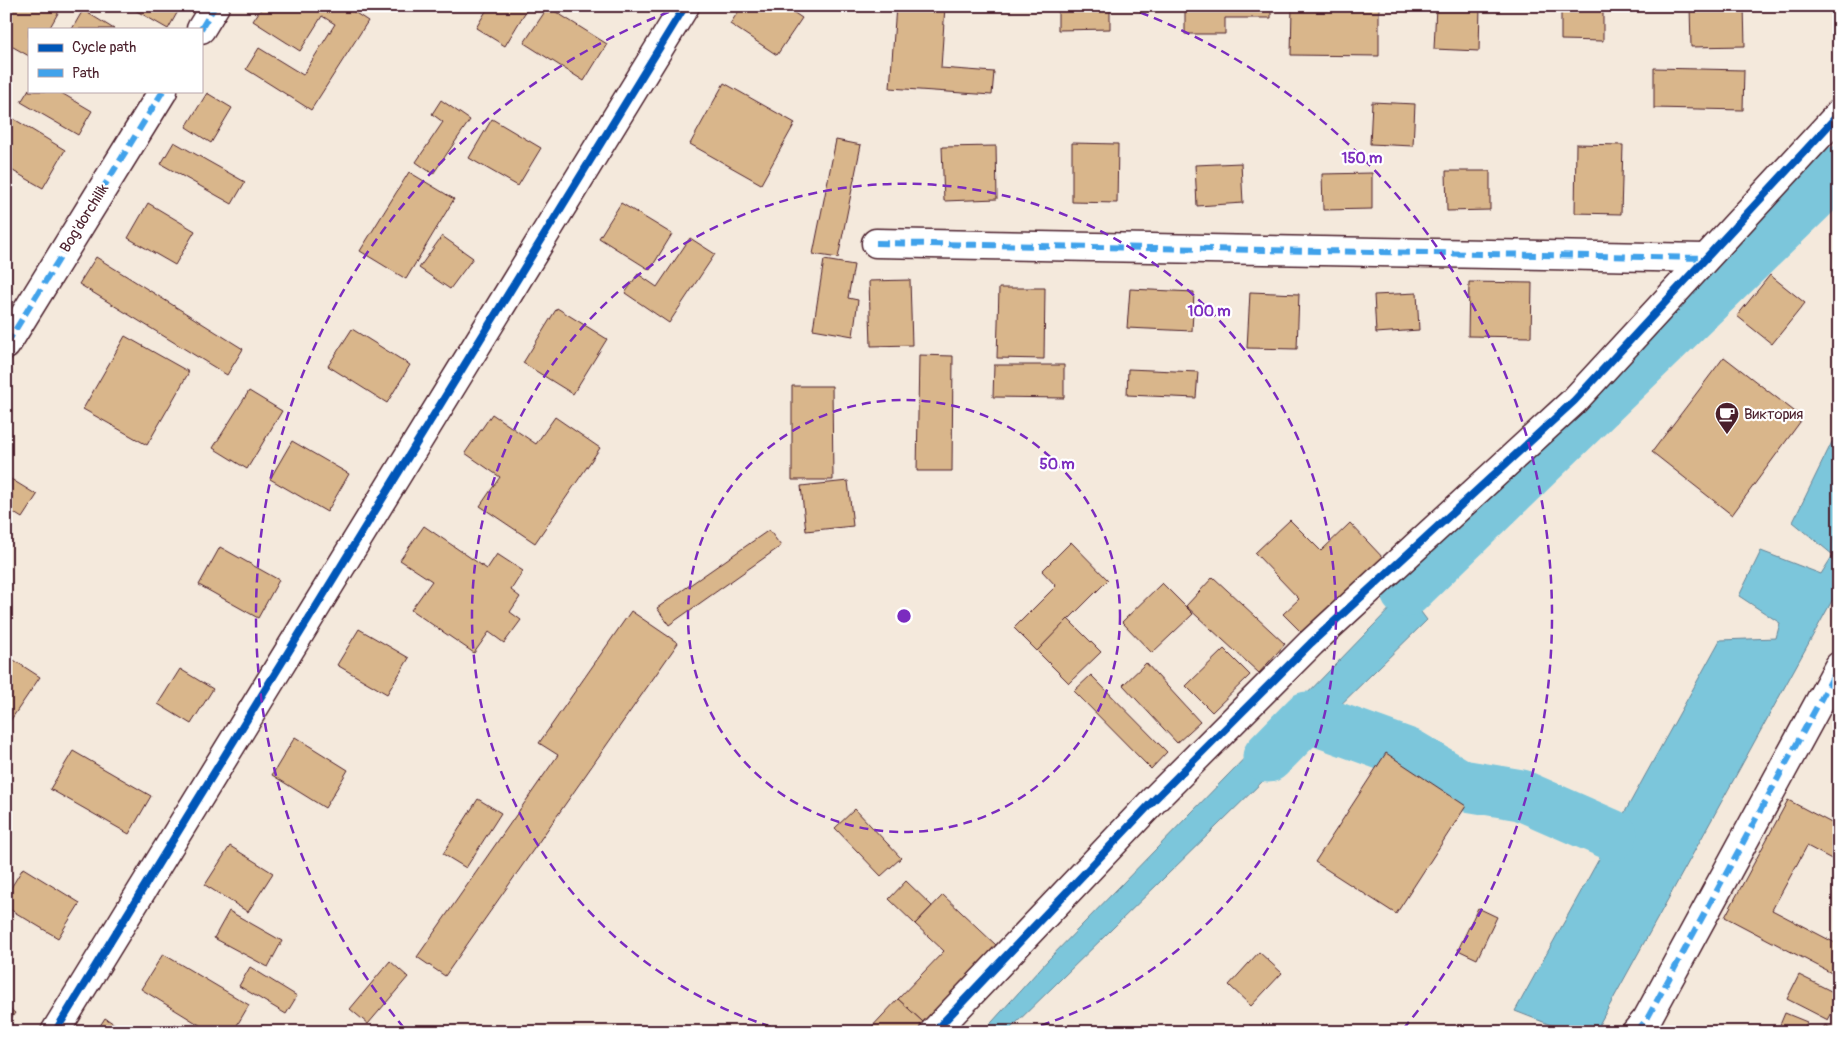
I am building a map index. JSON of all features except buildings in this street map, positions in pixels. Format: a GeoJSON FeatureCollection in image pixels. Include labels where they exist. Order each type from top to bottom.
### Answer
{"type":"FeatureCollection","features":[{"type":"Feature","properties":{"kind":"street"},"geometry":{"type":"LineString","coordinates":[[202,28],[215,6]]}},
{"type":"Feature","properties":{"kind":"street"},"geometry":{"type":"LineString","coordinates":[[54,1032],[685,6]]}},
{"type":"Feature","properties":{"kind":"street","name":"Bog'dorchilik"},"geometry":{"type":"LineString","coordinates":[[6,345],[161,92]]}},
{"type":"Feature","properties":{"kind":"street"},"geometry":{"type":"LineString","coordinates":[[934,1032],[1155,799],[1311,642],[1574,402],[1839,114]]}},
{"type":"Feature","properties":{"kind":"street"},"geometry":{"type":"LineString","coordinates":[[876,242],[1705,258]]}},
{"type":"Feature","properties":{"kind":"street"},"geometry":{"type":"LineString","coordinates":[[1636,1032],[1647,1019],[1839,666]]}},
{"type":"Feature","properties":{"kind":"water"},"geometry":{"type":"Polygon","coordinates":[[[1832,442],[1839,442],[1839,588],[1595,1032],[1569,1032],[1515,1011],[1720,640],[1776,638],[1780,623],[1739,596],[1761,551],[1821,574],[1833,555],[1793,522],[1832,442]]]}},
{"type":"Feature","properties":{"kind":"water"},"geometry":{"type":"Polygon","coordinates":[[[1406,592],[1427,620],[1007,1032],[983,1032],[1048,960],[1406,592]]]}},
{"type":"Feature","properties":{"kind":"waterway"},"geometry":{"type":"LineString","coordinates":[[1406,592],[1839,171]]}},
{"type":"Feature","properties":{"kind":"waterway"},"geometry":{"type":"LineString","coordinates":[[1268,757],[1307,717],[1409,754],[1461,785],[1521,795],[1612,835]]}},
{"type":"Feature","properties":{"kind":"marked path"},"geometry":{"type":"LineString","coordinates":[[202,28],[215,6]]}},
{"type":"Feature","properties":{"kind":"marked path"},"geometry":{"type":"LineString","coordinates":[[6,345],[162,92]]}},
{"type":"Feature","properties":{"kind":"marked path"},"geometry":{"type":"LineString","coordinates":[[876,243],[1705,258]]}},
{"type":"Feature","properties":{"kind":"marked path"},"geometry":{"type":"LineString","coordinates":[[1636,1032],[1647,1019],[1839,666]]}},
{"type":"Feature","properties":{"kind":"cycle path"},"geometry":{"type":"LineString","coordinates":[[55,1032],[685,6]]}},
{"type":"Feature","properties":{"kind":"cycle path"},"geometry":{"type":"LineString","coordinates":[[934,1032],[1155,799],[1311,643],[1574,401],[1839,114]]}},
{"type":"Feature","properties":{"kind":"place","name":"Виктория"},"geometry":{"type":"Point","coordinates":[1727,435]}}]}
